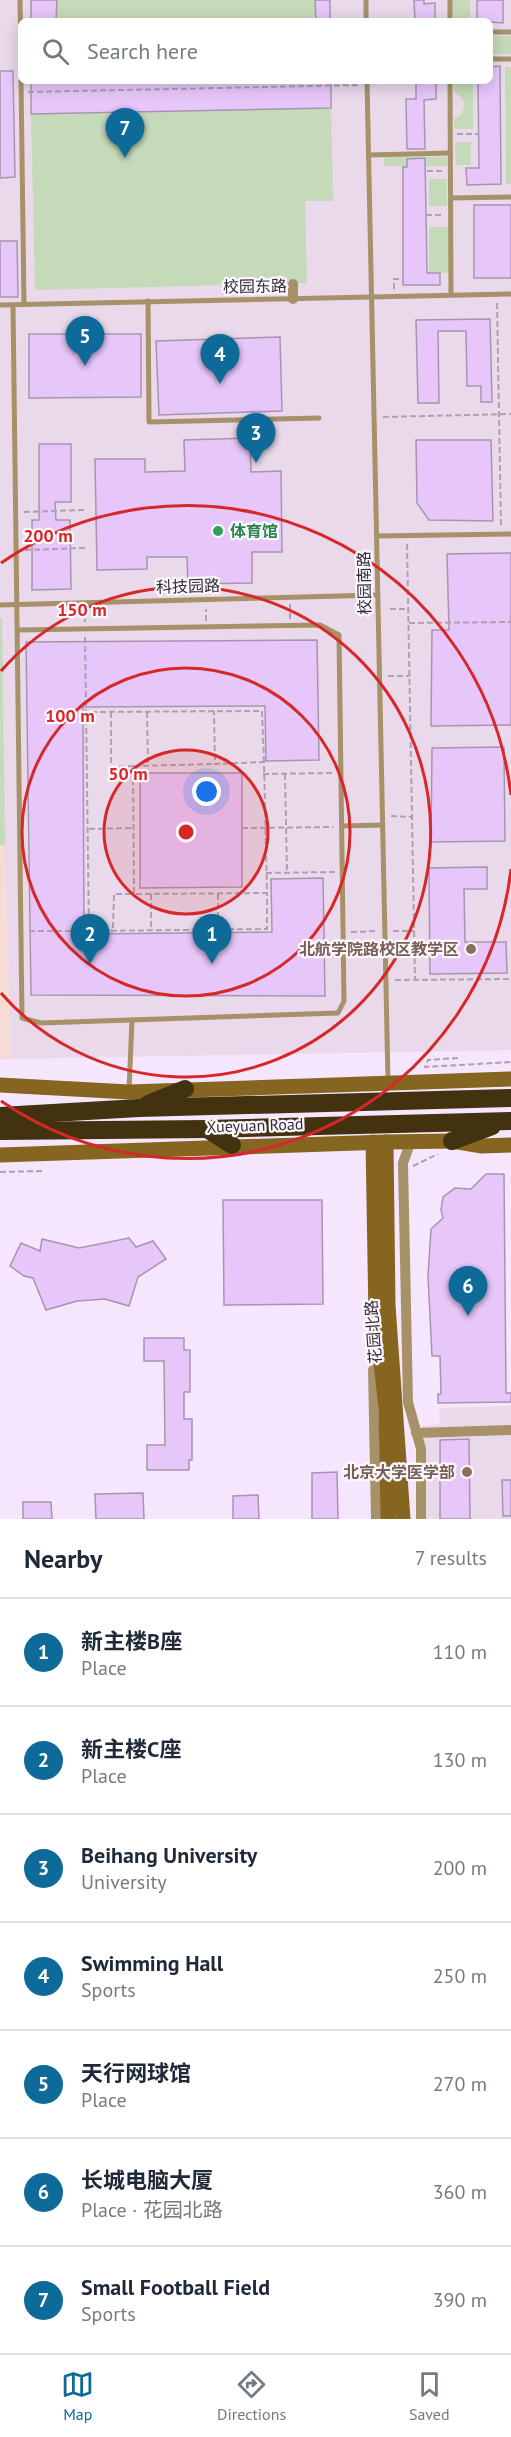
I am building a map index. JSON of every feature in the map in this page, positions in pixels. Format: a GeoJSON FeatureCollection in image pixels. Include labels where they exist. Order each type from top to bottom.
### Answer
{"type":"FeatureCollection","features":[{"type":"Feature","properties":{"kind":"highway"},"geometry":{"type":"LineString","coordinates":[[139,1108],[186,1089]]}},
{"type":"Feature","properties":{"kind":"highway","name":"Xueyuan Road"},"geometry":{"type":"LineString","coordinates":[[0,1116],[139,1108],[511,1098]]}},
{"type":"Feature","properties":{"kind":"highway"},"geometry":{"type":"LineString","coordinates":[[452,1141],[508,1121]]}},
{"type":"Feature","properties":{"kind":"highway","name":"Xueyuan Road"},"geometry":{"type":"LineString","coordinates":[[0,1131],[207,1129],[508,1121]]}},
{"type":"Feature","properties":{"kind":"highway"},"geometry":{"type":"LineString","coordinates":[[207,1129],[232,1145]]}},
{"type":"Feature","properties":{"kind":"highway"},"geometry":{"type":"LineString","coordinates":[[0,1136],[25,1132]]}},
{"type":"Feature","properties":{"kind":"street"},"geometry":{"type":"LineString","coordinates":[[293,284],[293,299]]}},
{"type":"Feature","properties":{"kind":"street"},"geometry":{"type":"LineString","coordinates":[[0,1085],[129,1092],[511,1079]]}},
{"type":"Feature","properties":{"kind":"street"},"geometry":{"type":"LineString","coordinates":[[411,1141],[403,1163],[408,1402],[421,1449],[421,1519]]}},
{"type":"Feature","properties":{"kind":"street","name":"Xueyuan Road"},"geometry":{"type":"LineString","coordinates":[[0,1155],[232,1145],[411,1141],[452,1141],[482,1146],[511,1145]]}},
{"type":"Feature","properties":{"kind":"street","name":"花园北路"},"geometry":{"type":"LineString","coordinates":[[379,1142],[376,1318],[386,1408],[388,1519]]}},
{"type":"Feature","properties":{"kind":"street","name":"花园北路"},"geometry":{"type":"LineString","coordinates":[[379,1142],[403,1519]]}},
{"type":"Feature","properties":{"kind":"street"},"geometry":{"type":"LineString","coordinates":[[373,1370],[376,1519]]}},
{"type":"Feature","properties":{"kind":"street"},"geometry":{"type":"LineString","coordinates":[[417,1433],[511,1430]]}},
{"type":"Feature","properties":{"kind":"lane"},"geometry":{"type":"LineString","coordinates":[[20,0],[20,18]]}},
{"type":"Feature","properties":{"kind":"lane"},"geometry":{"type":"LineString","coordinates":[[366,0],[366,18]]}},
{"type":"Feature","properties":{"kind":"lane"},"geometry":{"type":"LineString","coordinates":[[450,0],[450,18]]}},
{"type":"Feature","properties":{"kind":"lane"},"geometry":{"type":"LineString","coordinates":[[493,32],[511,32]]}},
{"type":"Feature","properties":{"kind":"lane"},"geometry":{"type":"LineString","coordinates":[[493,59],[511,59]]}},
{"type":"Feature","properties":{"kind":"lane"},"geometry":{"type":"LineString","coordinates":[[21,84],[24,304]]}},
{"type":"Feature","properties":{"kind":"lane","name":"校园南路"},"geometry":{"type":"LineString","coordinates":[[367,84],[388,1084]]}},
{"type":"Feature","properties":{"kind":"lane"},"geometry":{"type":"LineString","coordinates":[[450,84],[451,296]]}},
{"type":"Feature","properties":{"kind":"lane"},"geometry":{"type":"LineString","coordinates":[[369,155],[450,153]]}},
{"type":"Feature","properties":{"kind":"lane"},"geometry":{"type":"LineString","coordinates":[[451,198],[511,197]]}},
{"type":"Feature","properties":{"kind":"lane","name":"校园东路"},"geometry":{"type":"LineString","coordinates":[[0,305],[511,294]]}},
{"type":"Feature","properties":{"kind":"lane"},"geometry":{"type":"LineString","coordinates":[[148,301],[149,422],[319,418]]}},
{"type":"Feature","properties":{"kind":"lane"},"geometry":{"type":"LineString","coordinates":[[13,305],[22,1018],[41,1023],[338,1013],[344,1000],[339,635],[320,625],[18,630]]}},
{"type":"Feature","properties":{"kind":"lane"},"geometry":{"type":"LineString","coordinates":[[376,536],[511,534]]}},
{"type":"Feature","properties":{"kind":"lane","name":"科技园路"},"geometry":{"type":"LineString","coordinates":[[0,605],[378,595]]}},
{"type":"Feature","properties":{"kind":"lane"},"geometry":{"type":"LineString","coordinates":[[342,826],[382,825]]}},
{"type":"Feature","properties":{"kind":"lane"},"geometry":{"type":"LineString","coordinates":[[129,1092],[132,1020]]}},
{"type":"Feature","properties":{"kind":"path"},"geometry":{"type":"LineString","coordinates":[[21,92],[329,84]]}},
{"type":"Feature","properties":{"kind":"path"},"geometry":{"type":"LineString","coordinates":[[451,135],[478,134]]}},
{"type":"Feature","properties":{"kind":"path"},"geometry":{"type":"LineString","coordinates":[[427,171],[451,171]]}},
{"type":"Feature","properties":{"kind":"path"},"geometry":{"type":"LineString","coordinates":[[426,215],[451,215]]}},
{"type":"Feature","properties":{"kind":"path"},"geometry":{"type":"LineString","coordinates":[[394,289],[394,279],[402,279]]}},
{"type":"Feature","properties":{"kind":"path"},"geometry":{"type":"LineString","coordinates":[[497,294],[502,534]]}},
{"type":"Feature","properties":{"kind":"path"},"geometry":{"type":"LineString","coordinates":[[374,417],[511,414]]}},
{"type":"Feature","properties":{"kind":"path"},"geometry":{"type":"LineString","coordinates":[[15,512],[85,510]]}},
{"type":"Feature","properties":{"kind":"path"},"geometry":{"type":"LineString","coordinates":[[406,535],[415,980]]}},
{"type":"Feature","properties":{"kind":"path"},"geometry":{"type":"LineString","coordinates":[[16,550],[86,548]]}},
{"type":"Feature","properties":{"kind":"path"},"geometry":{"type":"LineString","coordinates":[[290,597],[290,625]]}},
{"type":"Feature","properties":{"kind":"path"},"geometry":{"type":"LineString","coordinates":[[206,599],[206,627]]}},
{"type":"Feature","properties":{"kind":"path"},"geometry":{"type":"LineString","coordinates":[[84,604],[89,931]]}},
{"type":"Feature","properties":{"kind":"path"},"geometry":{"type":"LineString","coordinates":[[390,609],[408,609]]}},
{"type":"Feature","properties":{"kind":"path"},"geometry":{"type":"LineString","coordinates":[[408,623],[511,622]]}},
{"type":"Feature","properties":{"kind":"path"},"geometry":{"type":"LineString","coordinates":[[379,676],[409,676]]}},
{"type":"Feature","properties":{"kind":"path"},"geometry":{"type":"LineString","coordinates":[[214,711],[215,764]]}},
{"type":"Feature","properties":{"kind":"path"},"geometry":{"type":"LineString","coordinates":[[21,931],[267,929],[262,711],[86,712]]}},
{"type":"Feature","properties":{"kind":"path"},"geometry":{"type":"LineString","coordinates":[[111,712],[111,767],[264,762]]}},
{"type":"Feature","properties":{"kind":"path"},"geometry":{"type":"LineString","coordinates":[[147,712],[148,766]]}},
{"type":"Feature","properties":{"kind":"path"},"geometry":{"type":"LineString","coordinates":[[133,766],[134,894]]}},
{"type":"Feature","properties":{"kind":"path"},"geometry":{"type":"LineString","coordinates":[[263,774],[341,773]]}},
{"type":"Feature","properties":{"kind":"path"},"geometry":{"type":"LineString","coordinates":[[285,774],[287,873]]}},
{"type":"Feature","properties":{"kind":"path"},"geometry":{"type":"LineString","coordinates":[[382,816],[412,817]]}},
{"type":"Feature","properties":{"kind":"path"},"geometry":{"type":"LineString","coordinates":[[242,828],[331,827]]}},
{"type":"Feature","properties":{"kind":"path"},"geometry":{"type":"LineString","coordinates":[[88,829],[134,828]]}},
{"type":"Feature","properties":{"kind":"path"},"geometry":{"type":"LineString","coordinates":[[266,873],[343,872]]}},
{"type":"Feature","properties":{"kind":"path"},"geometry":{"type":"LineString","coordinates":[[113,928],[114,894],[267,893]]}},
{"type":"Feature","properties":{"kind":"path"},"geometry":{"type":"LineString","coordinates":[[151,894],[151,927]]}},
{"type":"Feature","properties":{"kind":"path"},"geometry":{"type":"LineString","coordinates":[[218,894],[218,930]]}},
{"type":"Feature","properties":{"kind":"path"},"geometry":{"type":"LineString","coordinates":[[386,981],[511,979]]}},
{"type":"Feature","properties":{"kind":"path"},"geometry":{"type":"LineString","coordinates":[[458,1058],[428,1060],[424,1067],[511,1062]]}},
{"type":"Feature","properties":{"kind":"path"},"geometry":{"type":"LineString","coordinates":[[0,1172],[43,1171]]}},
{"type":"Feature","properties":{"kind":"shaded area"},"geometry":{"type":"Polygon","coordinates":[[[0,0],[511,0],[511,1050],[11,1059],[5,845],[0,845],[0,0]]]}},
{"type":"Feature","properties":{"kind":"shaded area"},"geometry":{"type":"Polygon","coordinates":[[[0,845],[5,845],[11,1059],[0,1059],[0,845]]]}},
{"type":"Feature","properties":{"kind":"shaded area","name":"北京大学医学部"},"geometry":{"type":"Polygon","coordinates":[[[511,1406],[511,1519],[424,1519],[422,1426],[440,1424],[439,1408],[511,1406]]]}},
{"type":"Feature","properties":{"kind":"green space"},"geometry":{"type":"Polygon","coordinates":[[[57,0],[315,0],[315,18],[56,18],[57,0]]]}},
{"type":"Feature","properties":{"kind":"green space"},"geometry":{"type":"Polygon","coordinates":[[[453,0],[470,0],[470,18],[453,18],[453,0]]]}},
{"type":"Feature","properties":{"kind":"green space"},"geometry":{"type":"Polygon","coordinates":[[[493,36],[511,36],[511,54],[493,54],[493,36]]]}},
{"type":"Feature","properties":{"kind":"green space"},"geometry":{"type":"Polygon","coordinates":[[[505,67],[511,67],[511,184],[506,184],[505,67]]]}},
{"type":"Feature","properties":{"kind":"green space"},"geometry":{"type":"Polygon","coordinates":[[[454,84],[473,84],[473,129],[454,129],[454,119],[462,114],[465,104],[454,92],[454,84]]]}},
{"type":"Feature","properties":{"kind":"green space"},"geometry":{"type":"Polygon","coordinates":[[[331,108],[333,201],[305,201],[307,283],[35,290],[31,114],[331,108]]]}},
{"type":"Feature","properties":{"kind":"green space"},"geometry":{"type":"Polygon","coordinates":[[[455,142],[471,142],[471,165],[456,165],[455,142]]]}},
{"type":"Feature","properties":{"kind":"green space"},"geometry":{"type":"Polygon","coordinates":[[[384,157],[447,157],[447,166],[384,166],[384,157]]]}},
{"type":"Feature","properties":{"kind":"green space"},"geometry":{"type":"Polygon","coordinates":[[[429,179],[447,179],[447,206],[429,206],[429,179]]]}},
{"type":"Feature","properties":{"kind":"green space"},"geometry":{"type":"Polygon","coordinates":[[[429,227],[449,227],[450,273],[429,272],[429,227]]]}},
{"type":"Feature","properties":{"kind":"green space"},"geometry":{"type":"Polygon","coordinates":[[[0,618],[2,618],[5,845],[0,845],[0,618]]]}},
{"type":"Feature","properties":{"kind":"building"},"geometry":{"type":"Polygon","coordinates":[[[31,0],[57,0],[56,18],[31,18],[31,0]]]}},
{"type":"Feature","properties":{"kind":"building"},"geometry":{"type":"Polygon","coordinates":[[[315,0],[330,0],[330,18],[316,18],[315,0]]]}},
{"type":"Feature","properties":{"kind":"building"},"geometry":{"type":"Polygon","coordinates":[[[414,0],[424,0],[424,4],[435,3],[435,18],[415,18],[414,0]]]}},
{"type":"Feature","properties":{"kind":"building"},"geometry":{"type":"Polygon","coordinates":[[[477,0],[503,0],[503,23],[493,22],[493,18],[477,18],[477,0]]]}},
{"type":"Feature","properties":{"kind":"building"},"geometry":{"type":"Polygon","coordinates":[[[500,66],[501,184],[467,185],[466,168],[479,168],[478,84],[493,84],[493,67],[500,66]]]}},
{"type":"Feature","properties":{"kind":"building"},"geometry":{"type":"Polygon","coordinates":[[[0,71],[13,71],[15,177],[0,178],[0,71]]]}},
{"type":"Feature","properties":{"kind":"building"},"geometry":{"type":"Polygon","coordinates":[[[31,84],[331,84],[331,108],[31,114],[31,84]]]}},
{"type":"Feature","properties":{"kind":"building"},"geometry":{"type":"Polygon","coordinates":[[[416,84],[436,84],[436,99],[424,100],[425,149],[407,149],[406,99],[416,99],[416,84]]]}},
{"type":"Feature","properties":{"kind":"building"},"geometry":{"type":"Polygon","coordinates":[[[425,158],[427,273],[440,273],[440,285],[403,285],[403,167],[407,167],[407,159],[425,158]]]}},
{"type":"Feature","properties":{"kind":"building"},"geometry":{"type":"Polygon","coordinates":[[[474,205],[511,205],[511,278],[474,278],[474,205]]]}},
{"type":"Feature","properties":{"kind":"building"},"geometry":{"type":"Polygon","coordinates":[[[0,241],[17,241],[18,297],[0,297],[0,241]]]}},
{"type":"Feature","properties":{"kind":"building"},"geometry":{"type":"Polygon","coordinates":[[[490,319],[492,402],[481,402],[481,386],[467,386],[466,331],[438,331],[439,403],[418,403],[416,320],[490,319]]]}},
{"type":"Feature","properties":{"kind":"building"},"geometry":{"type":"Polygon","coordinates":[[[29,334],[141,334],[141,397],[29,398],[29,334]]]}},
{"type":"Feature","properties":{"kind":"building"},"geometry":{"type":"Polygon","coordinates":[[[280,337],[282,411],[159,415],[156,341],[280,337]]]}},
{"type":"Feature","properties":{"kind":"building","name":"体育馆"},"geometry":{"type":"Polygon","coordinates":[[[250,438],[251,472],[281,471],[282,552],[252,552],[252,583],[188,584],[187,557],[147,557],[147,569],[97,570],[95,459],[145,459],[145,472],[185,471],[184,440],[250,438]]]}},
{"type":"Feature","properties":{"kind":"building"},"geometry":{"type":"Polygon","coordinates":[[[416,440],[491,440],[493,521],[429,520],[417,503],[416,440]]]}},
{"type":"Feature","properties":{"kind":"building"},"geometry":{"type":"Polygon","coordinates":[[[39,444],[71,444],[71,502],[55,502],[56,520],[70,520],[71,589],[32,590],[32,520],[39,520],[39,444]]]}},
{"type":"Feature","properties":{"kind":"building"},"geometry":{"type":"Polygon","coordinates":[[[511,553],[511,725],[431,726],[432,630],[449,630],[447,554],[511,553]]]}},
{"type":"Feature","properties":{"kind":"building"},"geometry":{"type":"Polygon","coordinates":[[[317,640],[319,760],[266,761],[265,706],[83,707],[84,934],[272,932],[271,879],[323,878],[325,996],[31,995],[26,642],[317,640]]]}},
{"type":"Feature","properties":{"kind":"building"},"geometry":{"type":"Polygon","coordinates":[[[504,747],[505,841],[431,842],[432,748],[504,747]]]}},
{"type":"Feature","properties":{"kind":"building"},"geometry":{"type":"Polygon","coordinates":[[[140,773],[242,773],[242,887],[140,888],[140,773]]]}},
{"type":"Feature","properties":{"kind":"building"},"geometry":{"type":"Polygon","coordinates":[[[487,867],[487,889],[464,889],[465,942],[506,942],[507,973],[430,974],[429,868],[487,867]]]}},
{"type":"Feature","properties":{"kind":"building"},"geometry":{"type":"Polygon","coordinates":[[[486,1174],[504,1174],[506,1393],[511,1393],[511,1402],[438,1403],[438,1394],[441,1394],[440,1356],[432,1356],[428,1276],[431,1229],[443,1218],[441,1210],[443,1197],[455,1188],[471,1189],[486,1174]]]}},
{"type":"Feature","properties":{"kind":"building"},"geometry":{"type":"Polygon","coordinates":[[[223,1200],[322,1200],[323,1304],[224,1305],[223,1200]]]}},
{"type":"Feature","properties":{"kind":"building"},"geometry":{"type":"Polygon","coordinates":[[[129,1238],[136,1247],[153,1241],[166,1259],[138,1277],[129,1306],[105,1299],[77,1301],[46,1310],[33,1278],[24,1276],[10,1266],[21,1243],[40,1251],[42,1239],[79,1248],[129,1238]]]}},
{"type":"Feature","properties":{"kind":"building"},"geometry":{"type":"Polygon","coordinates":[[[144,1338],[184,1338],[184,1350],[190,1350],[190,1392],[184,1392],[184,1419],[192,1419],[192,1460],[189,1460],[189,1470],[147,1470],[147,1445],[165,1445],[164,1361],[144,1361],[144,1338]]]}},
{"type":"Feature","properties":{"kind":"building"},"geometry":{"type":"Polygon","coordinates":[[[469,1439],[470,1519],[440,1519],[440,1440],[469,1439]]]}},
{"type":"Feature","properties":{"kind":"building"},"geometry":{"type":"Polygon","coordinates":[[[337,1472],[338,1519],[312,1519],[312,1473],[337,1472]]]}},
{"type":"Feature","properties":{"kind":"building"},"geometry":{"type":"Polygon","coordinates":[[[502,1480],[511,1480],[511,1516],[503,1516],[502,1480]]]}},
{"type":"Feature","properties":{"kind":"building"},"geometry":{"type":"Polygon","coordinates":[[[143,1493],[144,1519],[96,1519],[95,1494],[143,1493]]]}},
{"type":"Feature","properties":{"kind":"building"},"geometry":{"type":"Polygon","coordinates":[[[258,1495],[259,1519],[233,1519],[233,1496],[258,1495]]]}},
{"type":"Feature","properties":{"kind":"building"},"geometry":{"type":"Polygon","coordinates":[[[23,1502],[51,1502],[52,1519],[23,1519],[23,1502]]]}},
{"type":"Feature","properties":{"kind":"place","name":"Small Football Field"},"geometry":{"type":"Point","coordinates":[125,158]}},
{"type":"Feature","properties":{"kind":"place","name":"天行网球馆"},"geometry":{"type":"Point","coordinates":[85,366]}},
{"type":"Feature","properties":{"kind":"place","name":"Swimming Hall"},"geometry":{"type":"Point","coordinates":[220,384]}},
{"type":"Feature","properties":{"kind":"place","name":"Beihang University"},"geometry":{"type":"Point","coordinates":[256,463]}},
{"type":"Feature","properties":{"kind":"place","name":"体育馆"},"geometry":{"type":"Point","coordinates":[218,531]}},
{"type":"Feature","properties":{"kind":"place","name":"北航学院路校区教学区"},"geometry":{"type":"Point","coordinates":[471,949]}},
{"type":"Feature","properties":{"kind":"place","name":"新主楼C座"},"geometry":{"type":"Point","coordinates":[90,964]}},
{"type":"Feature","properties":{"kind":"place","name":"新主楼B座"},"geometry":{"type":"Point","coordinates":[212,964]}},
{"type":"Feature","properties":{"kind":"place","name":"长城电脑大厦"},"geometry":{"type":"Point","coordinates":[468,1316]}},
{"type":"Feature","properties":{"kind":"place","name":"北京大学医学部"},"geometry":{"type":"Point","coordinates":[467,1472]}}]}
